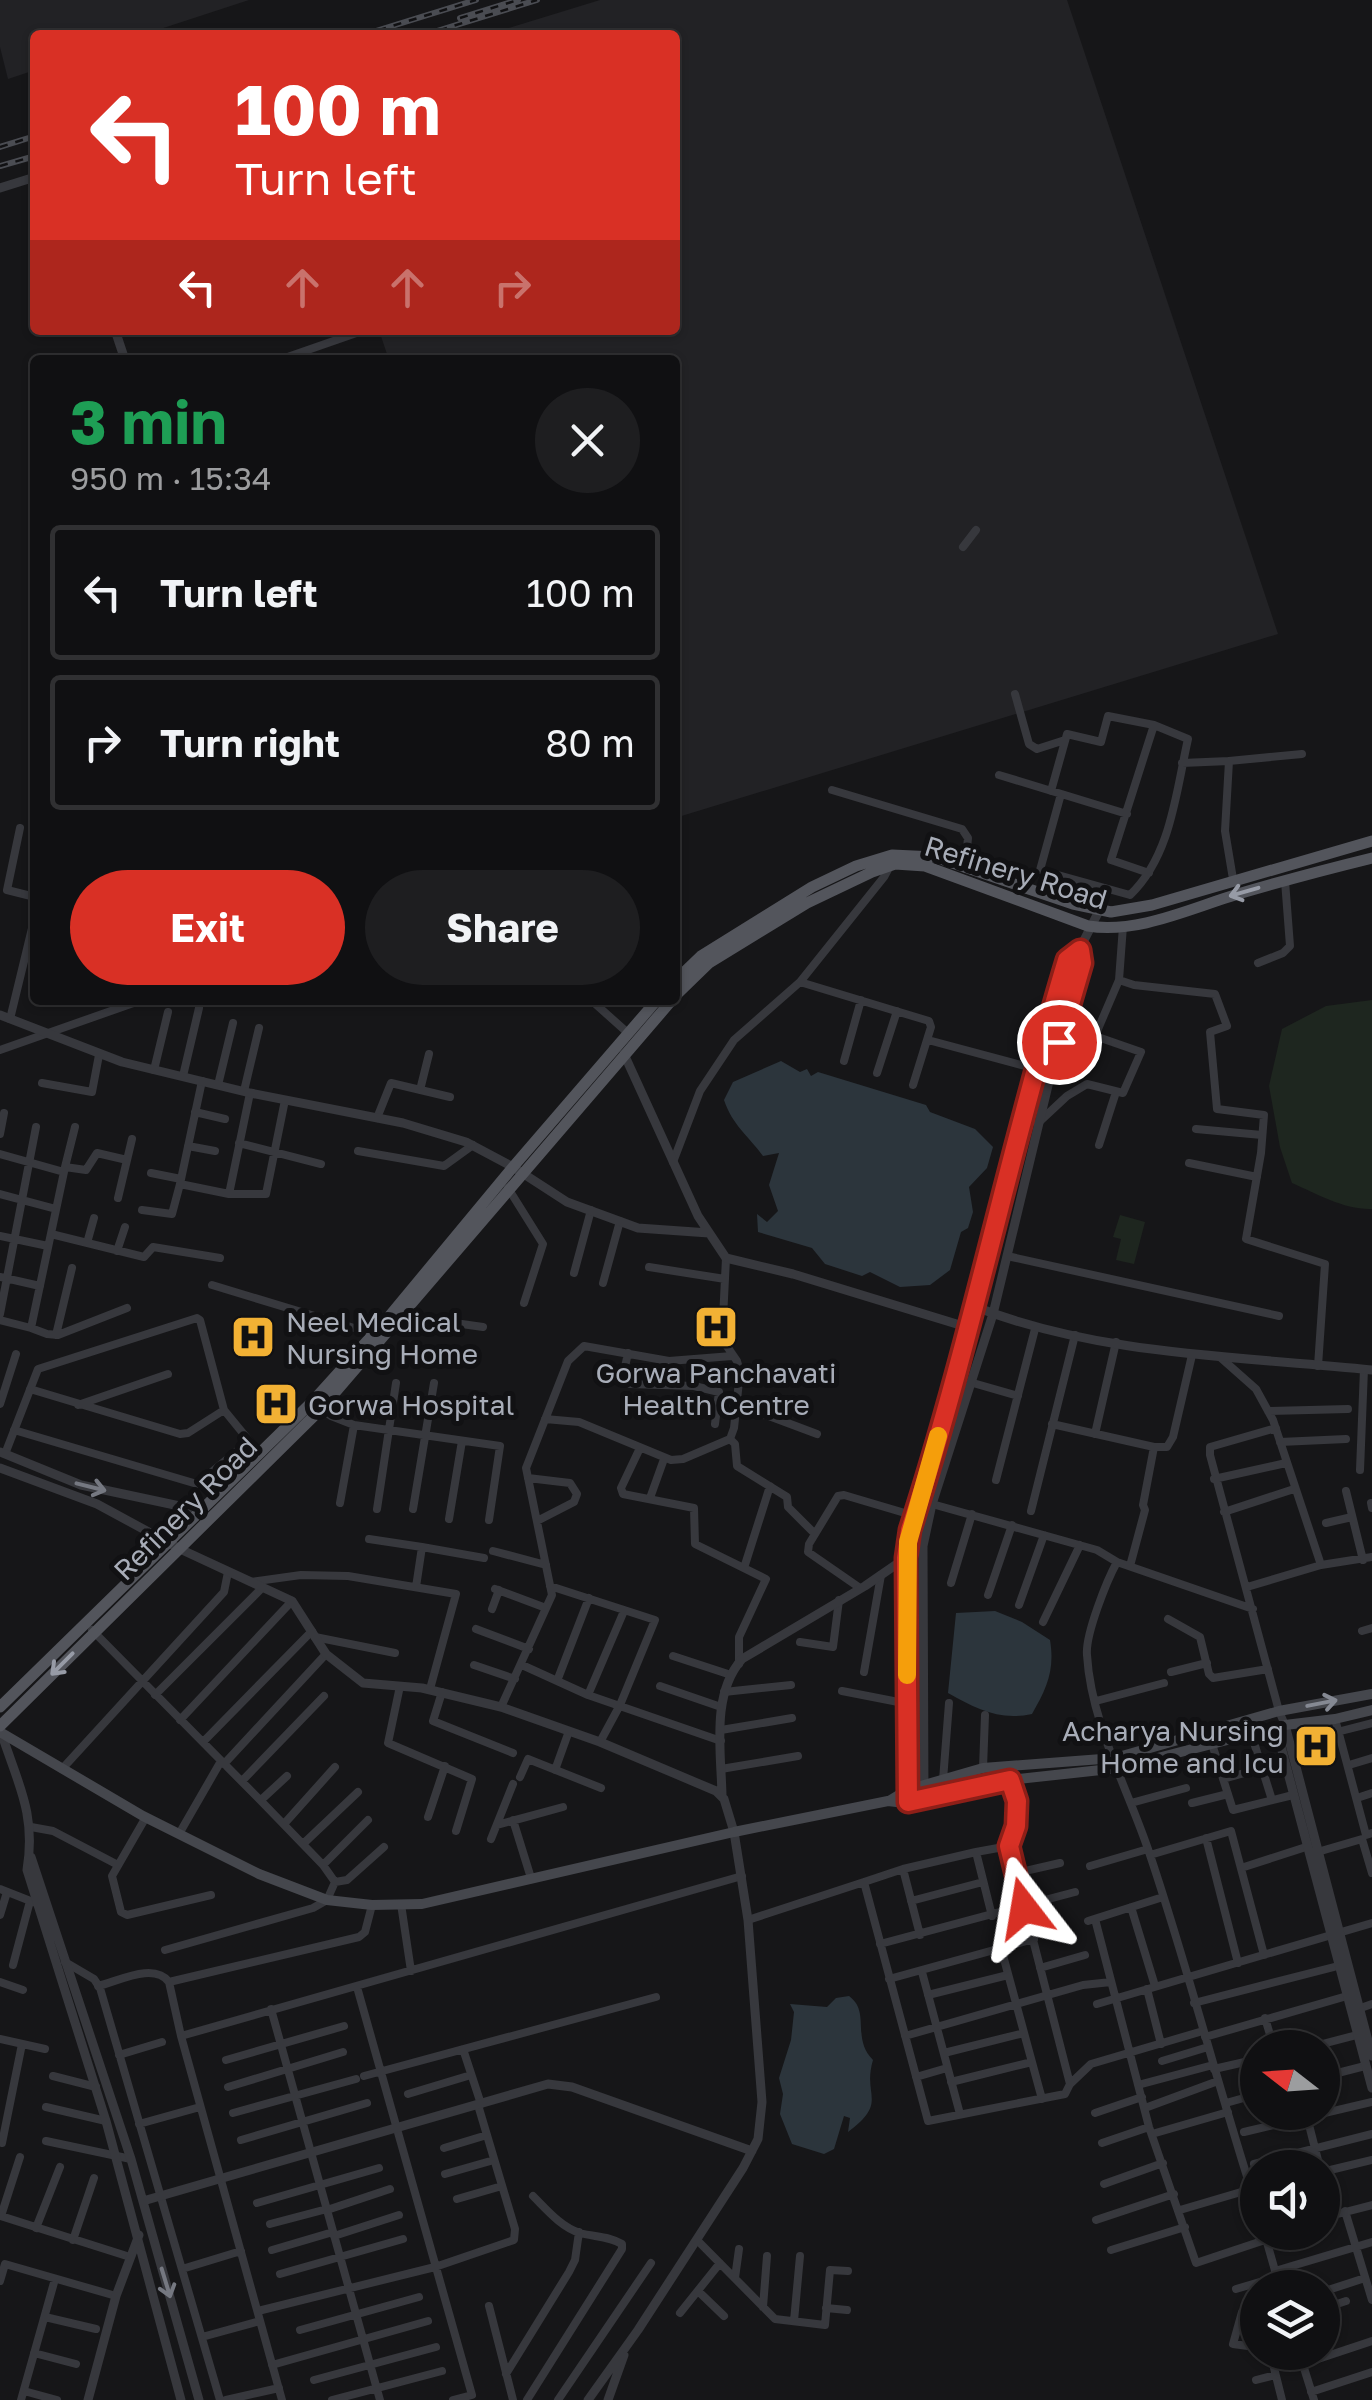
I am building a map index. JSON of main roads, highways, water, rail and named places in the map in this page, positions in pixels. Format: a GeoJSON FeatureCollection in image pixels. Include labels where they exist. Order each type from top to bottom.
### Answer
{"type":"FeatureCollection","features":[{"type":"Feature","properties":{"kind":"main road","name":"Refinery Road"},"geometry":{"type":"LineString","coordinates":[[680,981],[701,956],[812,887],[856,866],[934,857],[1099,911],[1125,911],[1372,841]]}},
{"type":"Feature","properties":{"kind":"main road","name":"Refinery Road"},"geometry":{"type":"LineString","coordinates":[[891,860],[925,866],[1091,926],[1124,926],[1372,858]]}},
{"type":"Feature","properties":{"kind":"main road","name":"Refinery Road"},"geometry":{"type":"LineString","coordinates":[[209,1513],[260,1454],[317,1404],[374,1334],[397,1315],[654,1005]]}},
{"type":"Feature","properties":{"kind":"main road","name":"Refinery Road"},"geometry":{"type":"LineString","coordinates":[[0,1707],[89,1628],[317,1404],[508,1188],[517,1170],[624,1054],[631,1037],[665,1005]]}},
{"type":"Feature","properties":{"kind":"main road","name":"Refinery Road"},"geometry":{"type":"LineString","coordinates":[[1,1731],[89,1628]]}},
{"type":"Feature","properties":{"kind":"main road"},"geometry":{"type":"LineString","coordinates":[[1,1731],[146,1817],[259,1874],[328,1900],[372,1905],[422,1904],[888,1801],[983,1768],[1117,1763],[1278,1711],[1372,1694]]}},
{"type":"Feature","properties":{"kind":"main road"},"geometry":{"type":"LineString","coordinates":[[907,1796],[924,1799],[1117,1763],[1280,1726],[1338,1725],[1372,1710]]}},
{"type":"Feature","properties":{"kind":"railway"},"geometry":{"type":"LineString","coordinates":[[379,30],[476,0]]}},
{"type":"Feature","properties":{"kind":"railway"},"geometry":{"type":"LineString","coordinates":[[460,18],[518,0]]}},
{"type":"Feature","properties":{"kind":"railway"},"geometry":{"type":"LineString","coordinates":[[440,30],[537,0]]}},
{"type":"Feature","properties":{"kind":"railway"},"geometry":{"type":"LineString","coordinates":[[0,147],[30,138]]}},
{"type":"Feature","properties":{"kind":"railway"},"geometry":{"type":"LineString","coordinates":[[0,166],[30,157]]}},
{"type":"Feature","properties":{"kind":"place","name":"Gorwa Panchavati Health Centre"},"geometry":{"type":"Point","coordinates":[716,1327]}},
{"type":"Feature","properties":{"kind":"place","name":"Neel Medical Nursing Home"},"geometry":{"type":"Point","coordinates":[253,1337]}},
{"type":"Feature","properties":{"kind":"place","name":"Gorwa Hospital"},"geometry":{"type":"Point","coordinates":[276,1404]}},
{"type":"Feature","properties":{"kind":"place","name":"Acharya Nursing Home and Icu"},"geometry":{"type":"Point","coordinates":[1316,1746]}}]}
